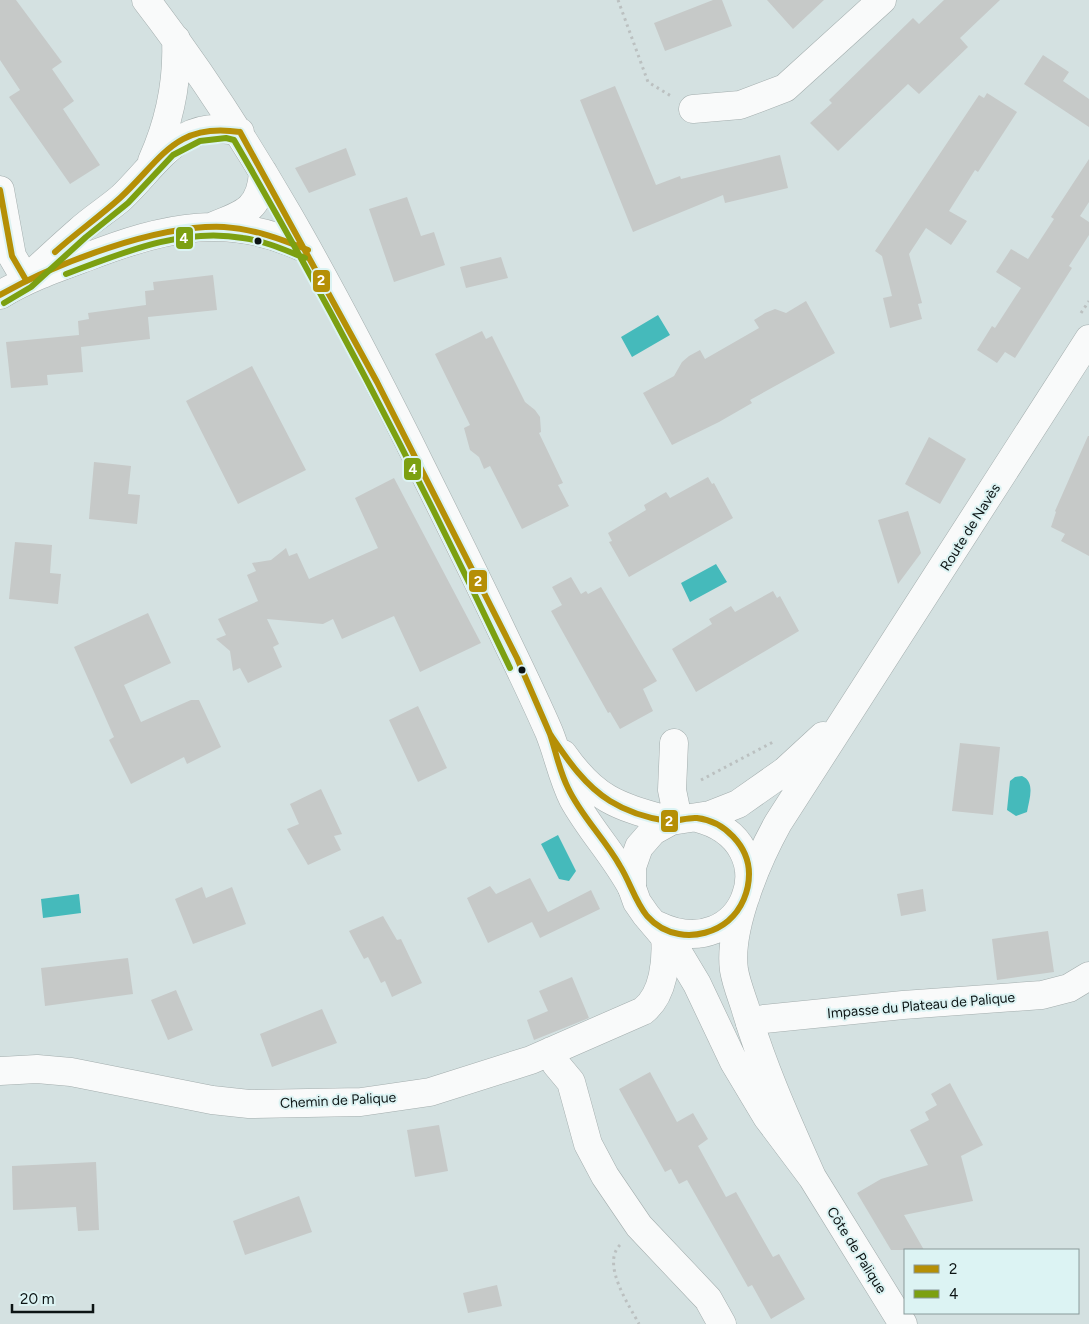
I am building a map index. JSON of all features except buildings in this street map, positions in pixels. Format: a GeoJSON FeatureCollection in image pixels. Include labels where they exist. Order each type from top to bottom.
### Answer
{"type":"FeatureCollection","features":[{"type":"Feature","properties":{"kind":"street"},"geometry":{"type":"LineString","coordinates":[[146,0],[176,38],[240,132],[308,250],[369,363],[503,632],[550,734],[563,777],[574,800],[616,859],[632,888],[637,902],[679,954],[697,984],[734,1062],[767,1117],[812,1177]]}},
{"type":"Feature","properties":{"kind":"street"},"geometry":{"type":"LineString","coordinates":[[693,108],[740,105],[785,88],[882,0]]}},
{"type":"Feature","properties":{"kind":"street"},"geometry":{"type":"LineString","coordinates":[[150,165],[163,138],[175,92],[176,38]]}},
{"type":"Feature","properties":{"kind":"street"},"geometry":{"type":"LineString","coordinates":[[26,280],[80,230],[122,197],[168,148],[197,132],[226,129],[240,132]]}},
{"type":"Feature","properties":{"kind":"street"},"geometry":{"type":"LineString","coordinates":[[213,226],[235,218],[256,202],[262,188],[263,172]]}},
{"type":"Feature","properties":{"kind":"street"},"geometry":{"type":"LineString","coordinates":[[0,190],[12,256],[26,280]]}},
{"type":"Feature","properties":{"kind":"street"},"geometry":{"type":"LineString","coordinates":[[0,295],[26,280],[142,236],[181,229],[213,226],[261,233],[294,242],[308,250]]}},
{"type":"Feature","properties":{"kind":"street","name":"Route de Navès"},"geometry":{"type":"LineString","coordinates":[[848,713],[895,644],[1089,339]]}},
{"type":"Feature","properties":{"kind":"street"},"geometry":{"type":"LineString","coordinates":[[632,888],[632,867],[639,847],[653,832],[682,819],[727,810],[752,796],[786,771],[848,713]]}},
{"type":"Feature","properties":{"kind":"street"},"geometry":{"type":"LineString","coordinates":[[661,930],[691,936],[710,932],[726,924],[739,910],[767,843],[848,713]]}},
{"type":"Feature","properties":{"kind":"street"},"geometry":{"type":"LineString","coordinates":[[550,734],[589,785],[604,797],[622,807],[682,819],[714,822],[728,831],[740,844],[747,860],[750,877],[735,939],[734,970],[769,1078],[812,1177]]}},
{"type":"Feature","properties":{"kind":"street"},"geometry":{"type":"LineString","coordinates":[[674,743],[672,790],[682,819]]}},
{"type":"Feature","properties":{"kind":"street","name":"Chemin de Palique"},"geometry":{"type":"LineString","coordinates":[[0,1071],[37,1069],[70,1072],[212,1100],[249,1104],[361,1102],[430,1092],[521,1064],[649,1006],[665,966],[661,930]]}},
{"type":"Feature","properties":{"kind":"street","name":"Impasse du Plateau de Palique"},"geometry":{"type":"LineString","coordinates":[[750,1023],[764,1019],[894,1006],[1042,995],[1069,988],[1089,976]]}},
{"type":"Feature","properties":{"kind":"street"},"geometry":{"type":"LineString","coordinates":[[551,1051],[556,1064],[571,1082],[579,1118],[595,1158],[639,1226],[708,1299],[722,1324]]}},
{"type":"Feature","properties":{"kind":"street","name":"Côte de Palique"},"geometry":{"type":"LineString","coordinates":[[812,1177],[903,1324]]}},
{"type":"Feature","properties":{"kind":"path"},"geometry":{"type":"LineString","coordinates":[[618,0],[648,82],[693,108]]}},
{"type":"Feature","properties":{"kind":"path"},"geometry":{"type":"LineString","coordinates":[[672,790],[686,788],[781,737]]}},
{"type":"Feature","properties":{"kind":"path"},"geometry":{"type":"LineString","coordinates":[[639,1226],[616,1250],[613,1268],[639,1324]]}},
{"type":"Feature","properties":{"kind":"water"},"geometry":{"type":"Polygon","coordinates":[[[658,315],[670,335],[632,357],[621,337],[658,315]]]}},
{"type":"Feature","properties":{"kind":"water"},"geometry":{"type":"Polygon","coordinates":[[[716,564],[727,582],[690,602],[681,583],[716,564]]]}},
{"type":"Feature","properties":{"kind":"water"},"geometry":{"type":"Polygon","coordinates":[[[1022,776],[1029,782],[1030,797],[1027,812],[1016,816],[1007,810],[1010,781],[1015,777],[1022,776]]]}},
{"type":"Feature","properties":{"kind":"water"},"geometry":{"type":"Polygon","coordinates":[[[558,835],[576,871],[569,881],[559,879],[541,844],[558,835]]]}},
{"type":"Feature","properties":{"kind":"water"},"geometry":{"type":"Polygon","coordinates":[[[79,894],[81,913],[43,918],[41,899],[79,894]]]}},
{"type":"Feature","properties":{"kind":"transit line","name":"2"},"geometry":{"type":"LineString","coordinates":[[55,252],[120,198],[171,147],[185,138],[200,133],[218,130],[240,132]]}},
{"type":"Feature","properties":{"kind":"transit line","name":"2"},"geometry":{"type":"LineString","coordinates":[[240,132],[377,382],[517,658],[550,734]]}},
{"type":"Feature","properties":{"kind":"transit line","name":"4"},"geometry":{"type":"LineString","coordinates":[[4,303],[31,287],[86,237],[128,203],[173,155],[200,141],[226,138],[234,140],[378,401],[510,668]]}},
{"type":"Feature","properties":{"kind":"transit line","name":"2"},"geometry":{"type":"LineString","coordinates":[[0,190],[12,256],[26,280]]}},
{"type":"Feature","properties":{"kind":"transit line","name":"2"},"geometry":{"type":"LineString","coordinates":[[0,295],[49,270],[78,259],[139,239],[169,232],[198,228],[235,228],[267,235],[308,250]]}},
{"type":"Feature","properties":{"kind":"transit line","name":"4"},"geometry":{"type":"LineString","coordinates":[[66,274],[131,250],[175,239],[197,236],[251,239],[305,258]]}},
{"type":"Feature","properties":{"kind":"transit line","name":"2"},"geometry":{"type":"LineString","coordinates":[[550,734],[584,779],[601,795],[616,805],[637,814],[667,821],[693,818],[707,820],[717,824],[733,837],[745,854],[749,874],[748,887],[744,899],[728,921],[705,933],[692,935],[670,932],[647,916],[614,856],[573,798],[562,774],[550,734]]}}]}
